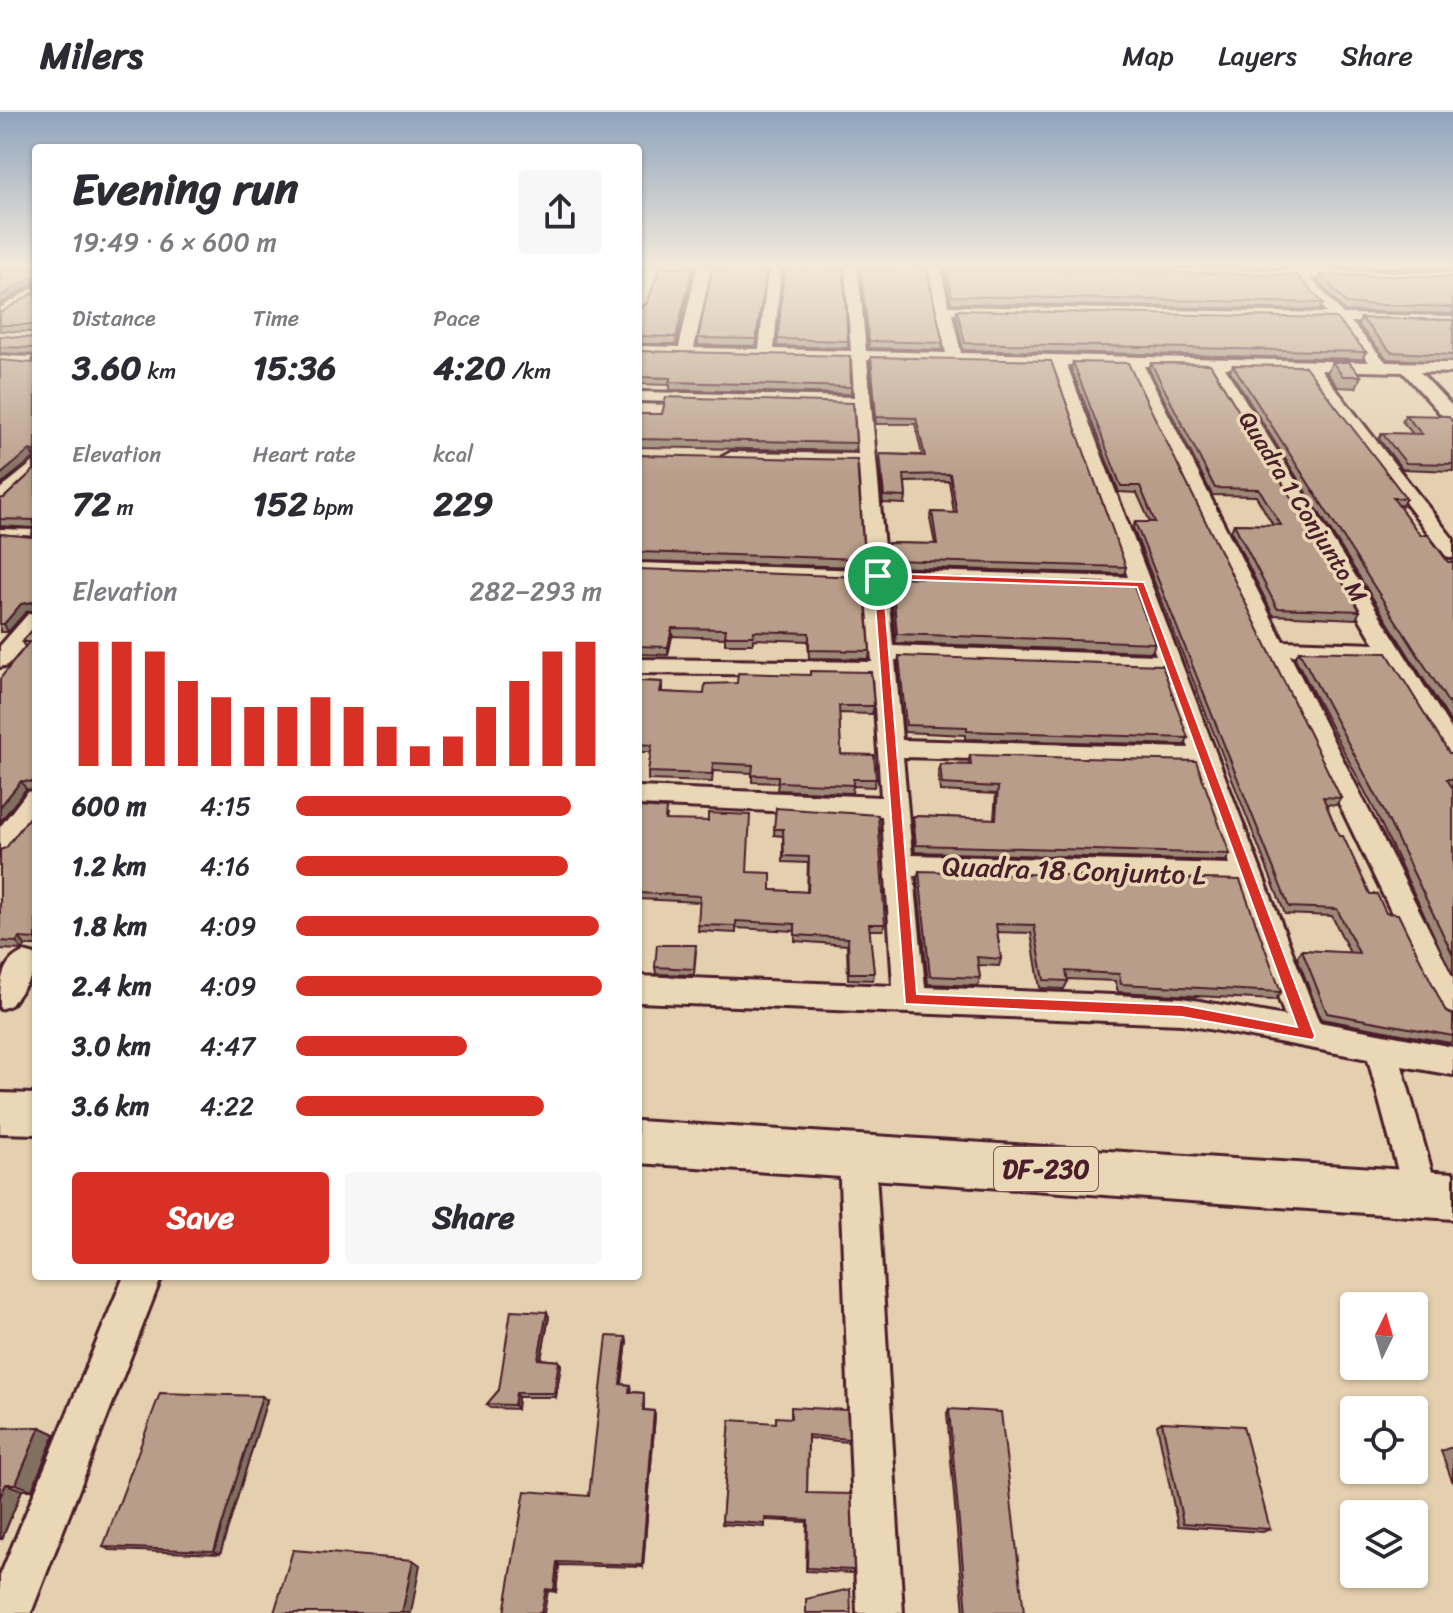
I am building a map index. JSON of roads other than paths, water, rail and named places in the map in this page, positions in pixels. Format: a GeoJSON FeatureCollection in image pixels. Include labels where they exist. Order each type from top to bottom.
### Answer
{"type":"FeatureCollection","features":[{"type":"Feature","properties":{"kind":"main road"},"geometry":{"type":"LineString","coordinates":[[0,1113],[32,1114]]}},
{"type":"Feature","properties":{"kind":"main road","name":"DF-230"},"geometry":{"type":"LineString","coordinates":[[642,1142],[1436,1194]]}},
{"type":"Feature","properties":{"kind":"street"},"geometry":{"type":"LineString","coordinates":[[686,352],[689,337]]}},
{"type":"Feature","properties":{"kind":"street"},"geometry":{"type":"LineString","coordinates":[[766,354],[768,337]]}},
{"type":"Feature","properties":{"kind":"street"},"geometry":{"type":"LineString","coordinates":[[859,337],[910,1000]]}},
{"type":"Feature","properties":{"kind":"street"},"geometry":{"type":"LineString","coordinates":[[949,337],[955,358]]}},
{"type":"Feature","properties":{"kind":"street"},"geometry":{"type":"LineString","coordinates":[[1356,337],[1382,367]]}},
{"type":"Feature","properties":{"kind":"street"},"geometry":{"type":"LineString","coordinates":[[644,376],[686,352],[1453,368]]}},
{"type":"Feature","properties":{"kind":"street"},"geometry":{"type":"LineString","coordinates":[[1058,360],[1308,1036]]}},
{"type":"Feature","properties":{"kind":"street"},"geometry":{"type":"LineString","coordinates":[[0,361],[32,362]]}},
{"type":"Feature","properties":{"kind":"street"},"geometry":{"type":"LineString","coordinates":[[0,376],[19,361]]}},
{"type":"Feature","properties":{"kind":"street"},"geometry":{"type":"LineString","coordinates":[[1134,362],[1453,1008]]}},
{"type":"Feature","properties":{"kind":"street","name":"Quadra 1 Conjunto M"},"geometry":{"type":"LineString","coordinates":[[1214,363],[1453,752]]}},
{"type":"Feature","properties":{"kind":"street"},"geometry":{"type":"LineString","coordinates":[[1309,365],[1453,552]]}},
{"type":"Feature","properties":{"kind":"street"},"geometry":{"type":"LineString","coordinates":[[1407,367],[1453,417]]}},
{"type":"Feature","properties":{"kind":"street"},"geometry":{"type":"LineString","coordinates":[[644,376],[865,402]]}},
{"type":"Feature","properties":{"kind":"street"},"geometry":{"type":"LineString","coordinates":[[715,457],[869,460]]}},
{"type":"Feature","properties":{"kind":"street"},"geometry":{"type":"LineString","coordinates":[[0,499],[32,469]]}},
{"type":"Feature","properties":{"kind":"street"},"geometry":{"type":"LineString","coordinates":[[0,535],[32,536]]}},
{"type":"Feature","properties":{"kind":"street"},"geometry":{"type":"LineString","coordinates":[[642,569],[1141,584]]}},
{"type":"Feature","properties":{"kind":"street"},"geometry":{"type":"LineString","coordinates":[[0,660],[32,624]]}},
{"type":"Feature","properties":{"kind":"street"},"geometry":{"type":"LineString","coordinates":[[1275,648],[1391,651]]}},
{"type":"Feature","properties":{"kind":"street"},"geometry":{"type":"LineString","coordinates":[[642,666],[884,661],[1169,662]]}},
{"type":"Feature","properties":{"kind":"street"},"geometry":{"type":"LineString","coordinates":[[891,748],[1205,757]]}},
{"type":"Feature","properties":{"kind":"street"},"geometry":{"type":"LineString","coordinates":[[642,796],[896,807]]}},
{"type":"Feature","properties":{"kind":"street"},"geometry":{"type":"LineString","coordinates":[[0,847],[32,804]]}},
{"type":"Feature","properties":{"kind":"street","name":"Quadra 18 Conjunto L"},"geometry":{"type":"LineString","coordinates":[[900,865],[1248,875]]}},
{"type":"Feature","properties":{"kind":"street"},"geometry":{"type":"LineString","coordinates":[[0,996],[20,964]]}},
{"type":"Feature","properties":{"kind":"street"},"geometry":{"type":"LineString","coordinates":[[642,989],[1182,1011],[1453,1061]]}},
{"type":"Feature","properties":{"kind":"street"},"geometry":{"type":"LineString","coordinates":[[1381,1048],[1436,1194]]}},
{"type":"Feature","properties":{"kind":"street"},"geometry":{"type":"LineString","coordinates":[[857,1156],[880,1613]]}},
{"type":"Feature","properties":{"kind":"street"},"geometry":{"type":"LineString","coordinates":[[8,1613],[141,1280]]}}]}
